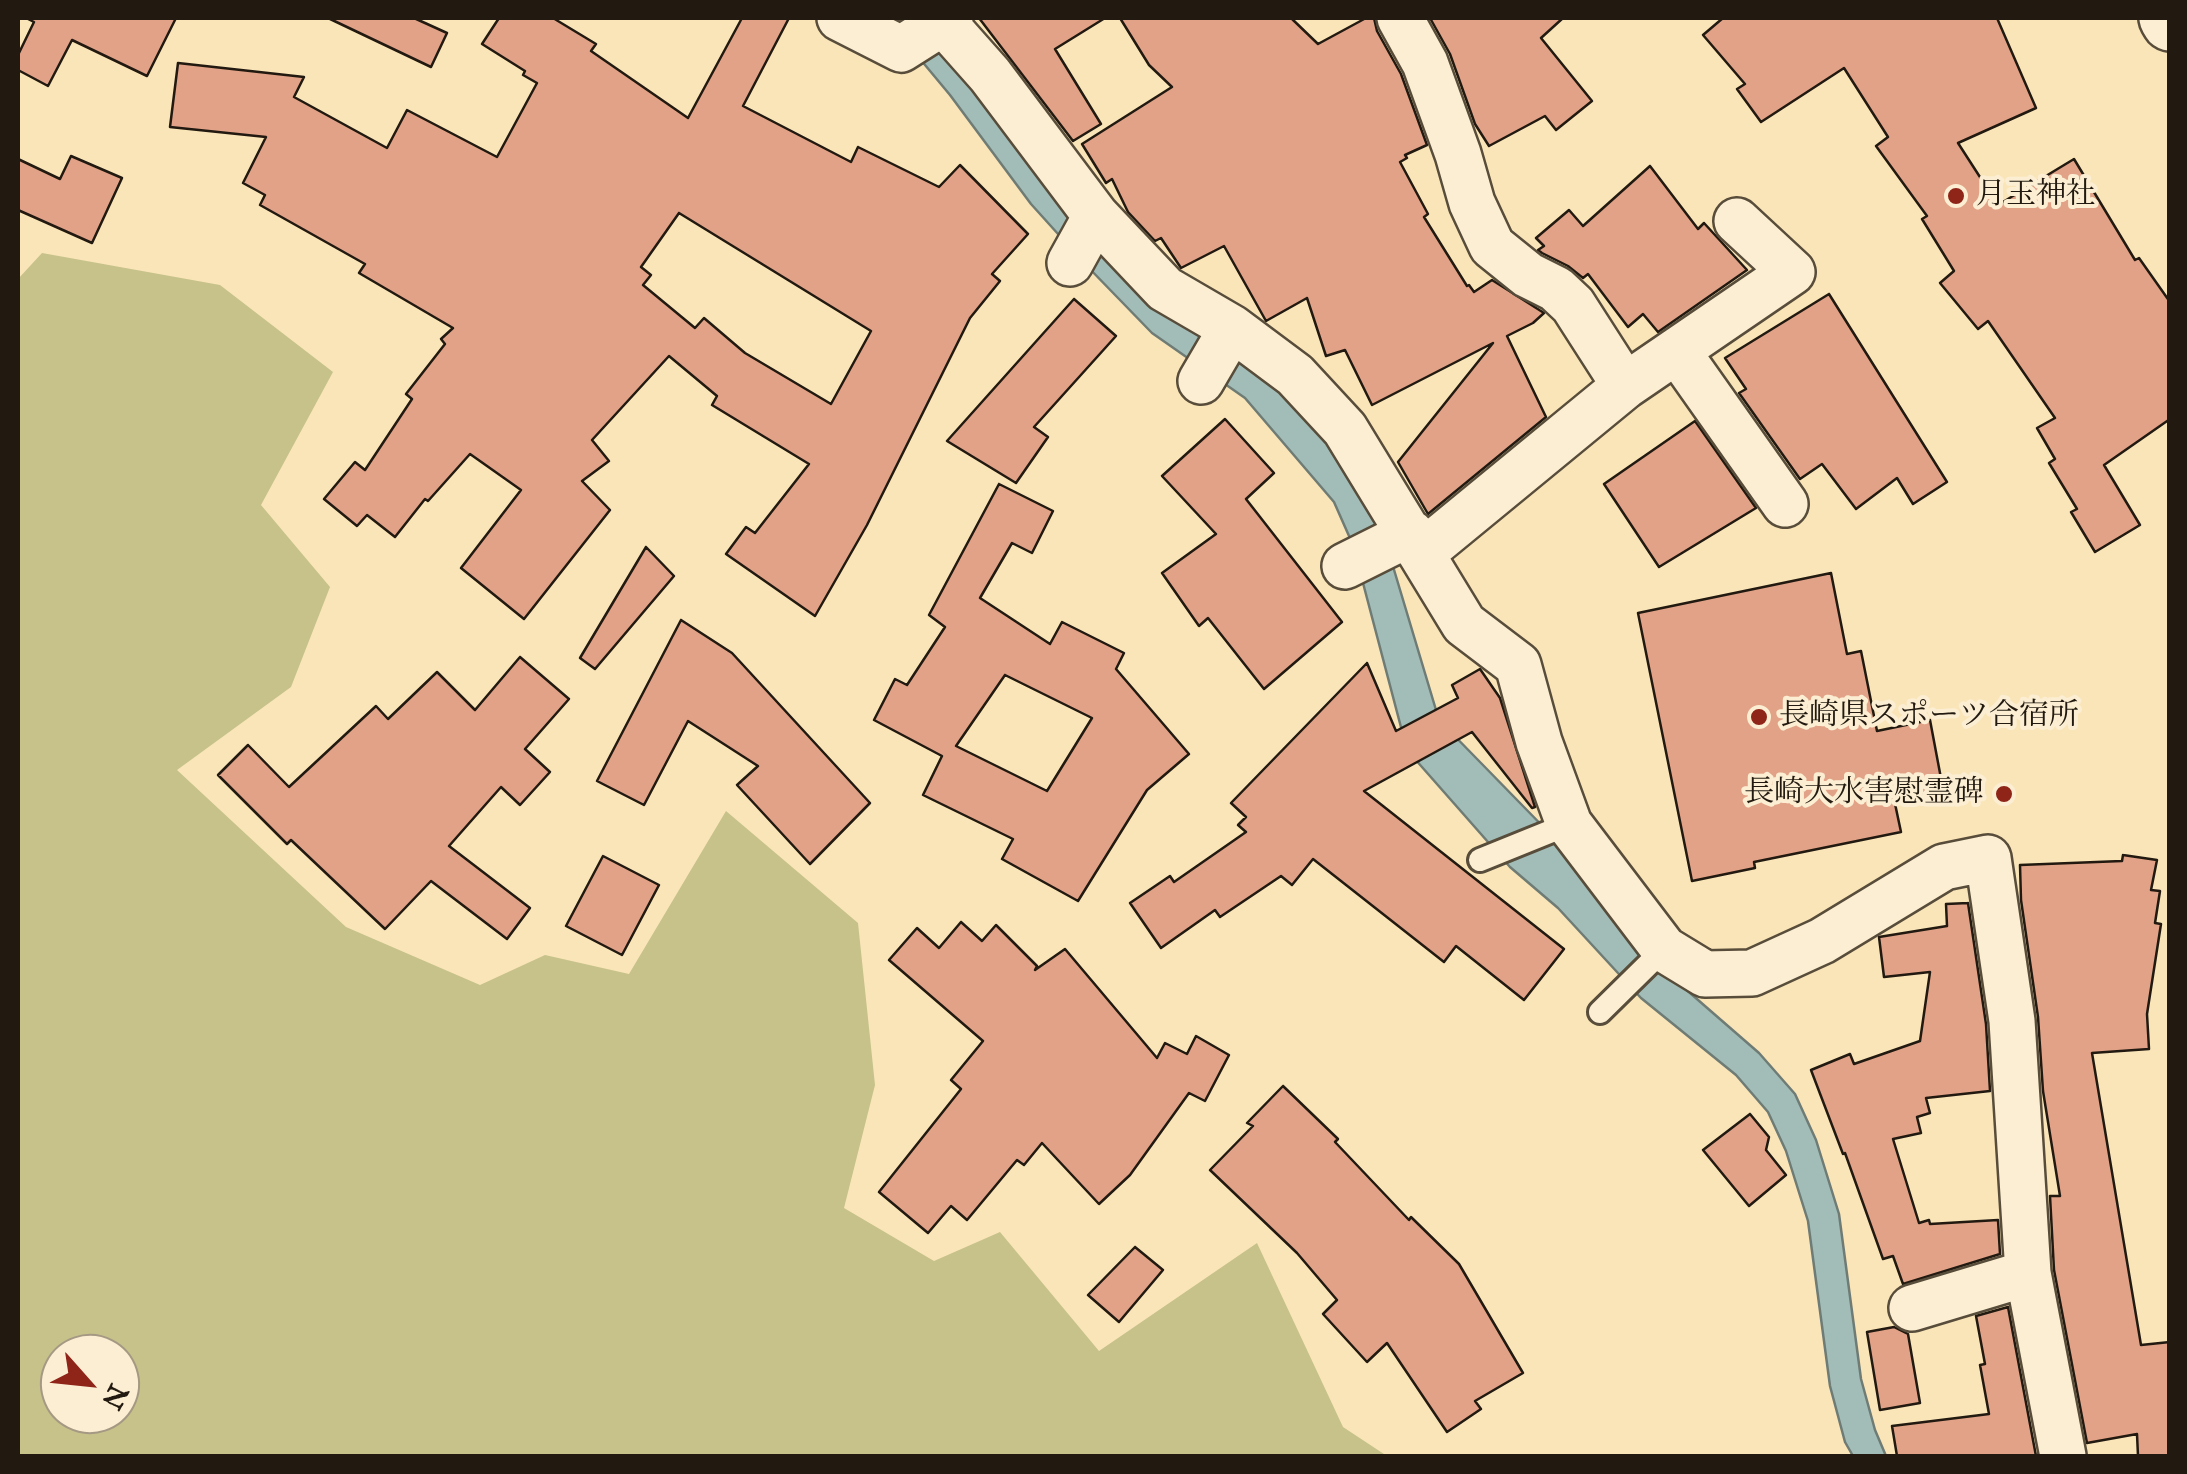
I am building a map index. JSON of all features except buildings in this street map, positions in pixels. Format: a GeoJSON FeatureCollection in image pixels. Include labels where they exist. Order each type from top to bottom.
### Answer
{"type":"FeatureCollection","features":[{"type":"Feature","properties":{"kind":"street"},"geometry":{"type":"LineString","coordinates":[[840,18],[901,49],[947,20],[1096,216],[1165,290],[1232,328],[1295,375],[1345,428],[1391,550],[1464,624],[1518,665],[1539,742],[1569,824],[1664,949],[1705,974],[1752,973],[1822,941],[1944,867],[1988,858],[2012,1021],[2028,1274],[2063,1456]]}},
{"type":"Feature","properties":{"kind":"street"},"geometry":{"type":"LineString","coordinates":[[1400,18],[1425,64],[1472,203],[1492,246],[1573,305],[1625,386]]}},
{"type":"Feature","properties":{"kind":"street"},"geometry":{"type":"LineString","coordinates":[[1070,264],[1096,216]]}},
{"type":"Feature","properties":{"kind":"street"},"geometry":{"type":"LineString","coordinates":[[1391,550],[1792,272],[1737,221]]}},
{"type":"Feature","properties":{"kind":"street"},"geometry":{"type":"LineString","coordinates":[[1202,380],[1232,328]]}},
{"type":"Feature","properties":{"kind":"street"},"geometry":{"type":"LineString","coordinates":[[1677,351],[1785,504]]}},
{"type":"Feature","properties":{"kind":"street"},"geometry":{"type":"LineString","coordinates":[[1912,1308],[2028,1274]]}},
{"type":"Feature","properties":{"kind":"lane"},"geometry":{"type":"LineString","coordinates":[[1480,860],[1569,824]]}},
{"type":"Feature","properties":{"kind":"lane"},"geometry":{"type":"LineString","coordinates":[[1600,1012],[1664,949]]}},
{"type":"Feature","properties":{"kind":"shaded area"},"geometry":{"type":"Polygon","coordinates":[[[42,253],[220,285],[333,372],[261,505],[330,587],[291,687],[177,770],[346,927],[480,985],[545,955],[629,974],[726,811],[858,923],[875,1085],[844,1208],[934,1261],[1000,1232],[1099,1351],[1257,1243],[1343,1427],[1387,1456],[18,1456],[18,279],[42,253]]]}},
{"type":"Feature","properties":{"kind":"water"},"geometry":{"type":"Polygon","coordinates":[[[886,18],[927,18],[1329,442],[1383,533],[1439,720],[1561,845],[1667,973],[1759,1053],[1795,1094],[1816,1140],[1839,1214],[1861,1379],[1886,1456],[1853,1456],[1845,1442],[1830,1386],[1808,1221],[1786,1151],[1768,1112],[1736,1075],[1641,998],[1558,908],[1510,867],[1407,750],[1353,545],[1334,502],[1245,398],[1152,333],[1086,265],[1031,204],[950,95],[886,18]]]}},
{"type":"Feature","properties":{"kind":"place","name":"月玉神社"},"geometry":{"type":"Point","coordinates":[1956,196]}},
{"type":"Feature","properties":{"kind":"place","name":"長崎県スポーツ合宿所"},"geometry":{"type":"Point","coordinates":[1759,717]}},
{"type":"Feature","properties":{"kind":"place","name":"長崎大水害慰霊碑"},"geometry":{"type":"Point","coordinates":[2004,794]}}]}
